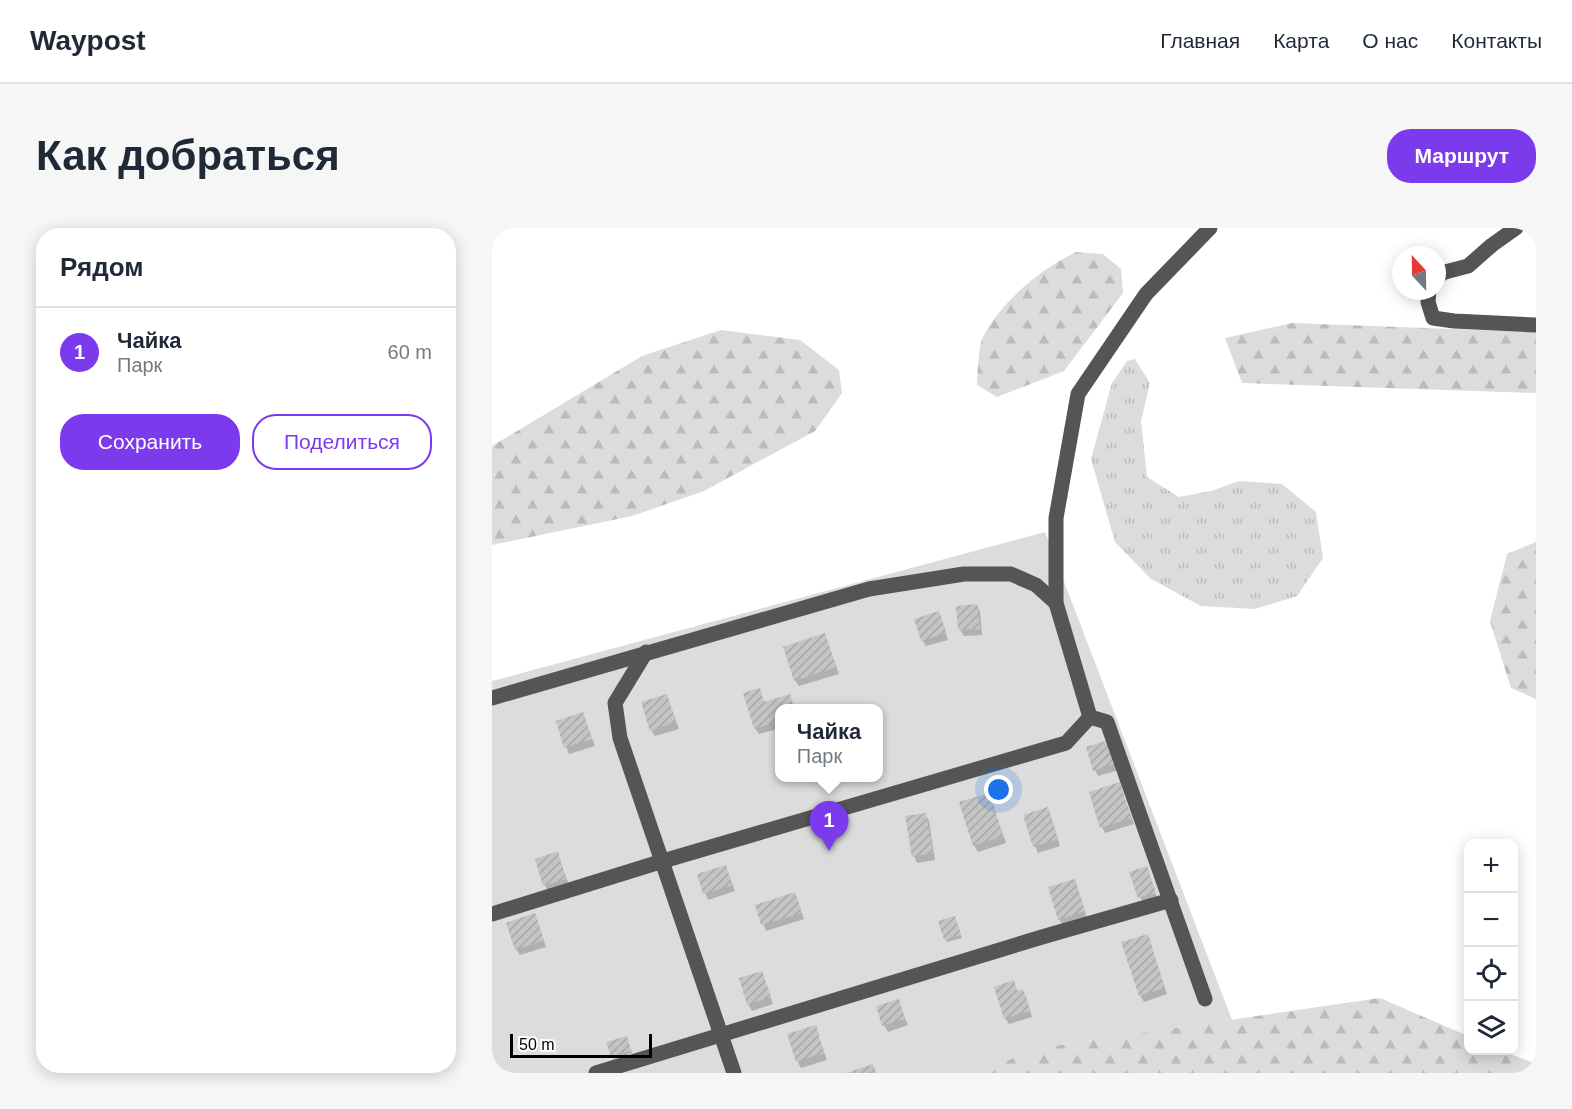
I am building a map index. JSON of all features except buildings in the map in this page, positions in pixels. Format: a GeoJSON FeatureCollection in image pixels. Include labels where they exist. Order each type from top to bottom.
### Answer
{"type":"FeatureCollection","features":[{"type":"Feature","properties":{"kind":"lane"},"geometry":{"type":"LineString","coordinates":[[1090,717],[1056,603],[1056,518],[1078,394],[1146,294],[1210,228]]}},
{"type":"Feature","properties":{"kind":"lane"},"geometry":{"type":"LineString","coordinates":[[1446,272],[1468,266],[1516,228]]}},
{"type":"Feature","properties":{"kind":"lane"},"geometry":{"type":"LineString","coordinates":[[1428,300],[1433,318],[1536,325]]}},
{"type":"Feature","properties":{"kind":"lane"},"geometry":{"type":"LineString","coordinates":[[492,698],[869,589],[964,574],[1011,574],[1036,585],[1056,603]]}},
{"type":"Feature","properties":{"kind":"lane"},"geometry":{"type":"LineString","coordinates":[[646,652],[615,703],[620,738],[734,1073]]}},
{"type":"Feature","properties":{"kind":"lane"},"geometry":{"type":"LineString","coordinates":[[492,914],[663,861],[1066,743],[1090,717]]}},
{"type":"Feature","properties":{"kind":"lane"},"geometry":{"type":"LineString","coordinates":[[1090,717],[1107,722],[1205,999]]}},
{"type":"Feature","properties":{"kind":"lane"},"geometry":{"type":"LineString","coordinates":[[596,1073],[1171,900]]}},
{"type":"Feature","properties":{"kind":"green space"},"geometry":{"type":"Polygon","coordinates":[[[1076,252],[1103,254],[1121,269],[1123,293],[1064,371],[997,397],[977,385],[981,345],[992,322],[1024,287],[1050,267],[1076,252]]]}},
{"type":"Feature","properties":{"kind":"green space"},"geometry":{"type":"Polygon","coordinates":[[[1292,323],[1536,332],[1536,393],[1242,383],[1225,338],[1292,323]]]}},
{"type":"Feature","properties":{"kind":"green space"},"geometry":{"type":"Polygon","coordinates":[[[721,330],[800,340],[839,370],[842,393],[815,431],[704,491],[632,516],[492,545],[492,446],[642,356],[721,330]]]}},
{"type":"Feature","properties":{"kind":"green space"},"geometry":{"type":"Polygon","coordinates":[[[1135,359],[1150,383],[1141,421],[1147,477],[1179,497],[1211,491],[1239,481],[1282,484],[1316,512],[1323,558],[1297,596],[1255,609],[1201,606],[1151,579],[1115,542],[1091,459],[1112,383],[1127,361],[1135,359]]]}},
{"type":"Feature","properties":{"kind":"green space"},"geometry":{"type":"Polygon","coordinates":[[[1045,532],[1232,1020],[1032,1049],[982,1073],[492,1073],[492,681],[1045,532]]]}},
{"type":"Feature","properties":{"kind":"green space"},"geometry":{"type":"Polygon","coordinates":[[[1536,542],[1536,699],[1511,688],[1490,621],[1507,554],[1536,542]]]}},
{"type":"Feature","properties":{"kind":"green space"},"geometry":{"type":"Polygon","coordinates":[[[1380,998],[1464,1034],[1464,1055],[1513,1055],[1536,1064],[1536,1073],[980,1073],[1032,1049],[1380,998]]]}},
{"type":"Feature","properties":{"kind":"place","name":"Чайка"},"geometry":{"type":"Point","coordinates":[829,851]}}]}
